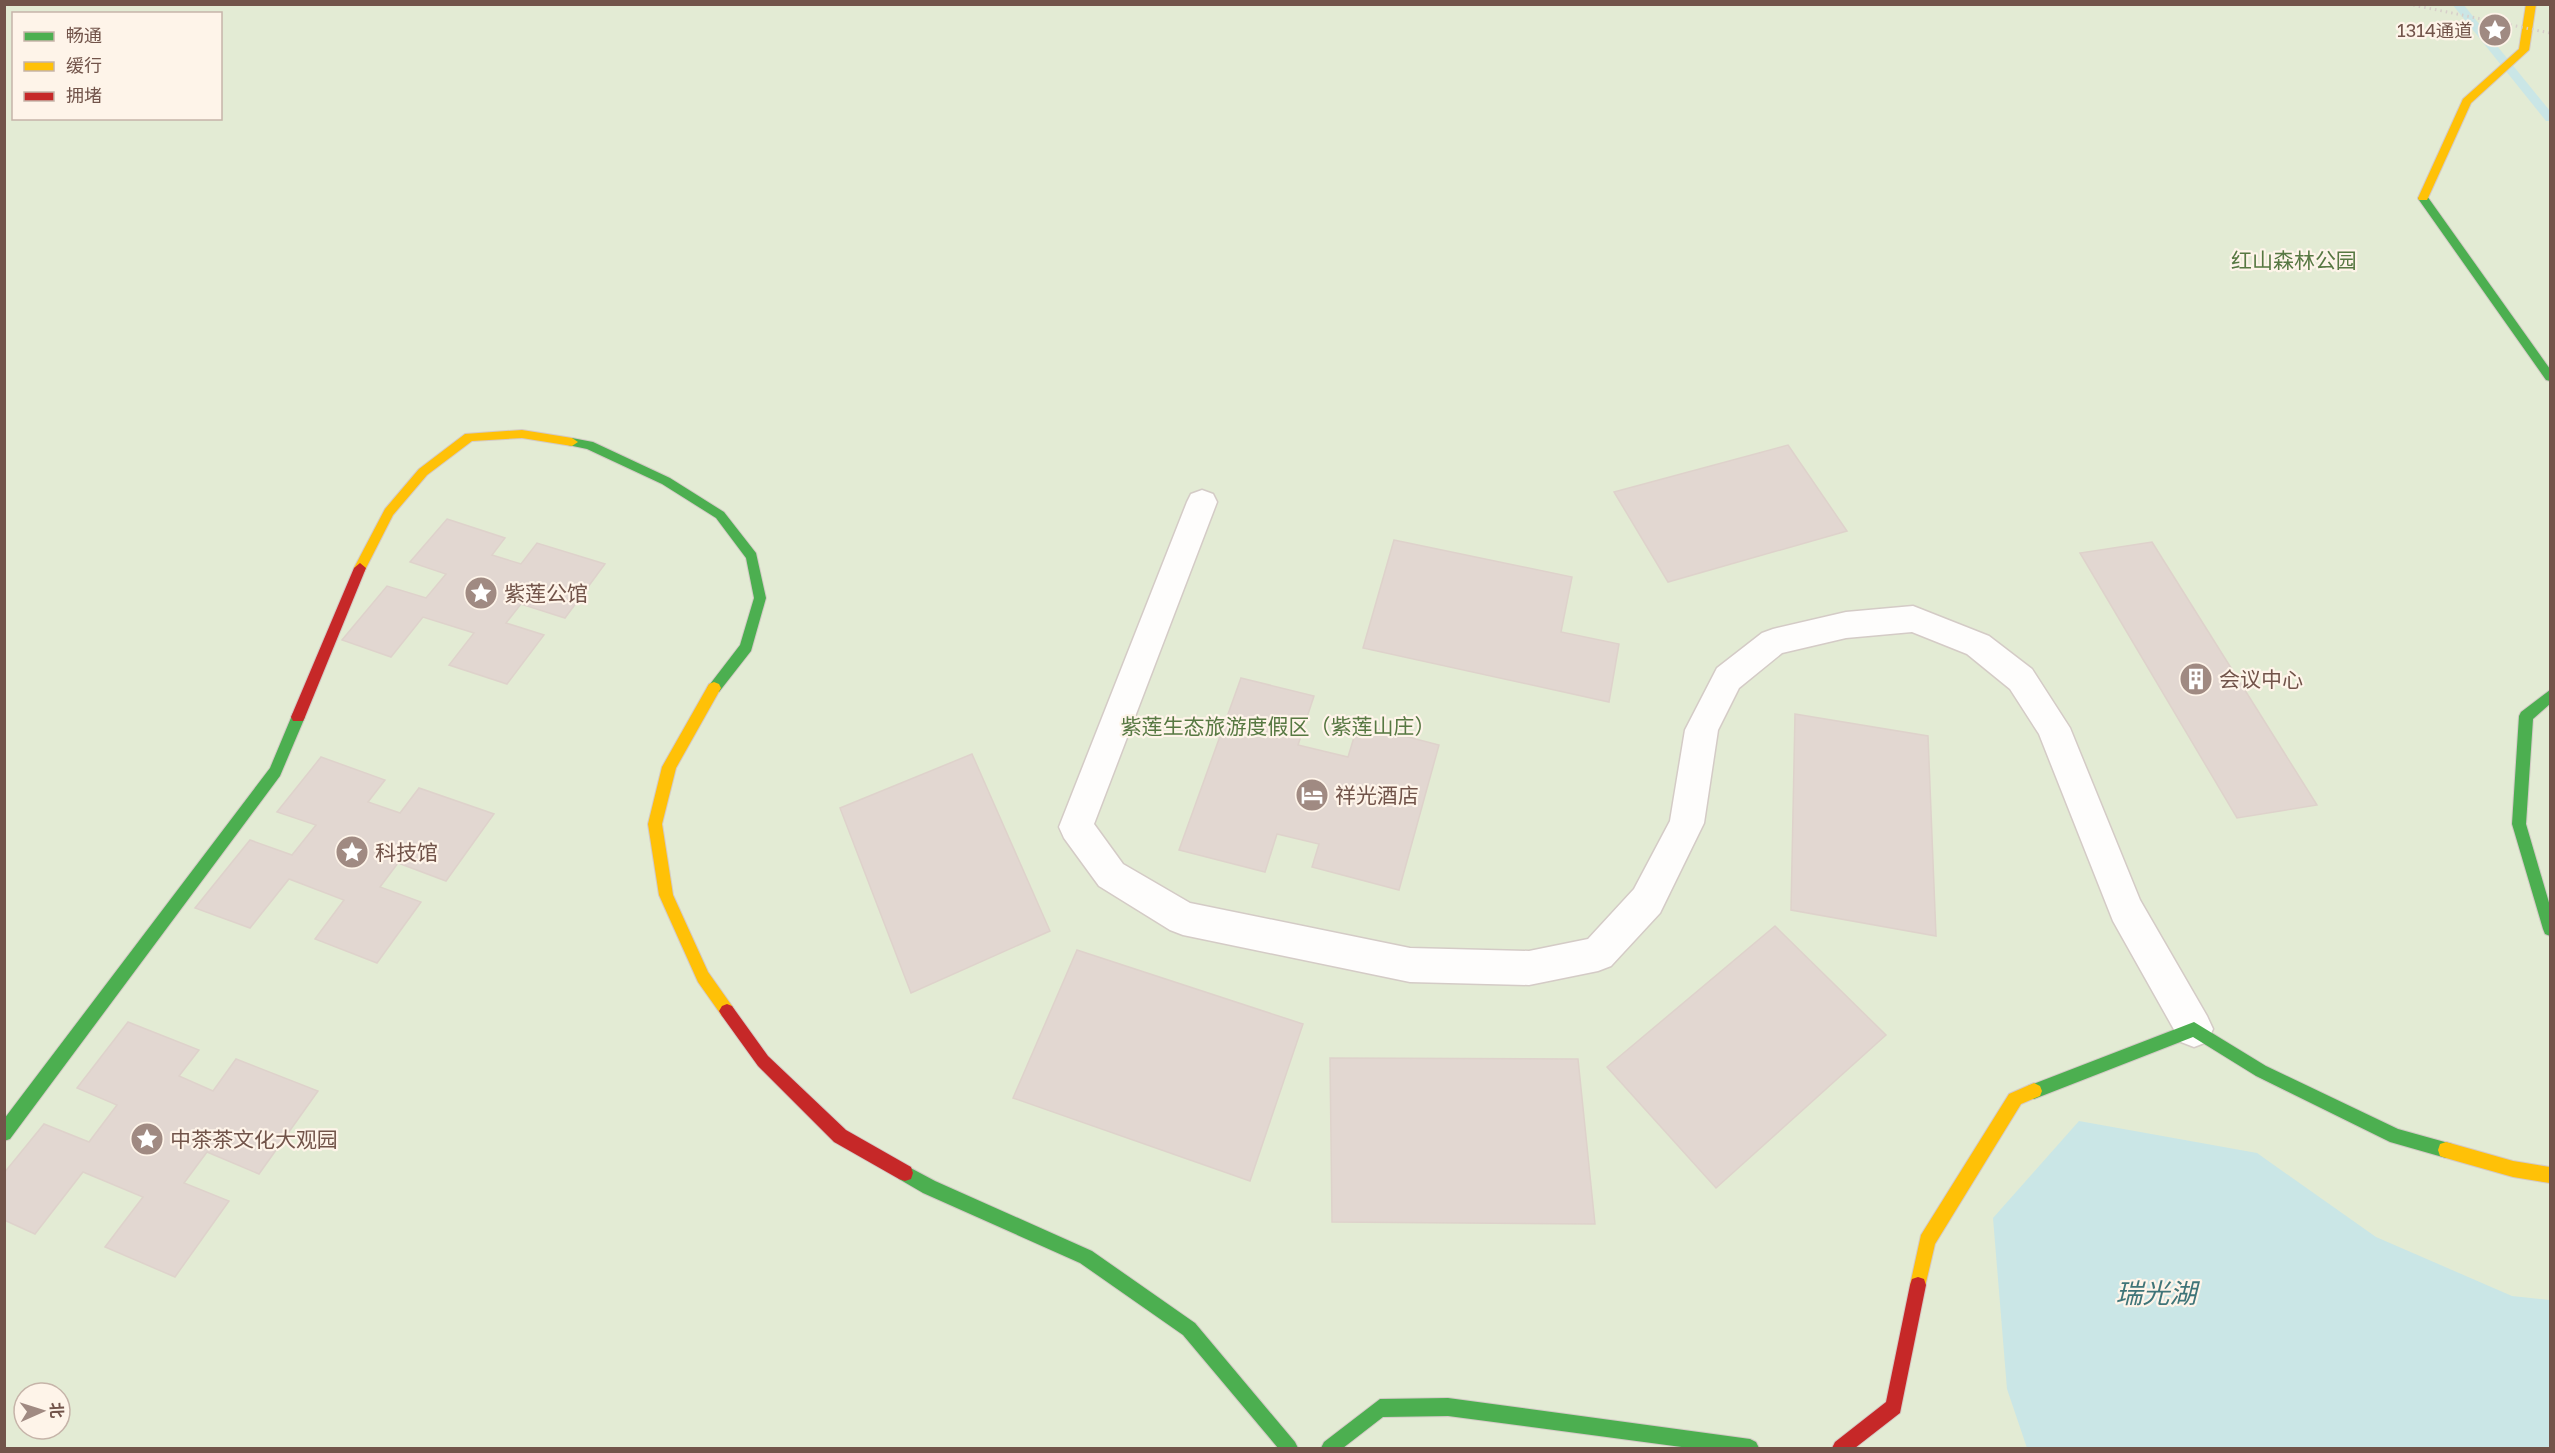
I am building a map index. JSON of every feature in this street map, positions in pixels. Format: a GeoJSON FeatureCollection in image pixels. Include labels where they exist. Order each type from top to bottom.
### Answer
{"type":"FeatureCollection","features":[{"type":"Feature","properties":{"kind":"street"},"geometry":{"type":"LineString","coordinates":[[2531,4],[2524,50],[2468,101],[2423,198],[2550,377]]}},
{"type":"Feature","properties":{"kind":"street"},"geometry":{"type":"LineString","coordinates":[[4,1133],[275,772],[357,574],[389,512],[423,472],[469,437],[522,434],[589,445],[666,481],[720,515],[752,557],[760,598],[746,647],[706,699],[669,767],[655,824],[666,894],[703,977],[763,1061],[840,1136],[929,1187],[1086,1257],[1189,1329],[1289,1449]]}},
{"type":"Feature","properties":{"kind":"street"},"geometry":{"type":"LineString","coordinates":[[1202,502],[1076,827],[1111,875],[1183,918],[1410,965],[1529,968],[1598,954],[1647,901],[1687,823],[1702,730],[1728,678],[1773,642],[1846,625],[1913,619],[1978,645],[2020,679],[2053,728],[2126,909],[2194,1029],[2261,1071],[2396,1136],[2513,1169],[2550,1175]]}},
{"type":"Feature","properties":{"kind":"street"},"geometry":{"type":"LineString","coordinates":[[2550,696],[2526,716],[2519,824],[2550,929]]}},
{"type":"Feature","properties":{"kind":"street"},"geometry":{"type":"LineString","coordinates":[[1840,1449],[1894,1407],[1927,1241],[2015,1100],[2194,1029]]}},
{"type":"Feature","properties":{"kind":"street"},"geometry":{"type":"LineString","coordinates":[[1330,1449],[1380,1408],[1448,1407],[1750,1449]]}},
{"type":"Feature","properties":{"kind":"path"},"geometry":{"type":"LineString","coordinates":[[2408,4],[2550,33]]}},
{"type":"Feature","properties":{"kind":"green space","name":"紫莲生态旅游度假区（紫莲山庄）"},"geometry":{"type":"Polygon","coordinates":[[[5,5],[2550,5],[2550,1448],[5,1448],[5,5]]]}},
{"type":"Feature","properties":{"kind":"water","name":"瑞光湖"},"geometry":{"type":"Polygon","coordinates":[[[2079,1121],[2257,1153],[2376,1237],[2512,1296],[2550,1300],[2550,1448],[2027,1448],[2007,1389],[1993,1218],[2079,1121]]]}},
{"type":"Feature","properties":{"kind":"building"},"geometry":{"type":"Polygon","coordinates":[[[1788,445],[1847,531],[1668,582],[1614,492],[1788,445]]]}},
{"type":"Feature","properties":{"kind":"building"},"geometry":{"type":"Polygon","coordinates":[[[447,519],[505,538],[492,555],[521,564],[537,543],[605,564],[565,618],[521,604],[506,623],[544,635],[507,684],[449,665],[474,633],[423,617],[391,657],[342,640],[387,586],[426,598],[446,574],[410,562],[447,519]]]}},
{"type":"Feature","properties":{"kind":"building"},"geometry":{"type":"Polygon","coordinates":[[[1394,540],[1572,577],[1561,632],[1619,644],[1609,702],[1363,648],[1394,540]]]}},
{"type":"Feature","properties":{"kind":"building","name":"会议中心"},"geometry":{"type":"Polygon","coordinates":[[[2152,542],[2317,805],[2237,818],[2080,553],[2152,542]]]}},
{"type":"Feature","properties":{"kind":"building","name":"祥光酒店"},"geometry":{"type":"Polygon","coordinates":[[[1241,678],[1314,696],[1298,745],[1348,757],[1358,724],[1439,745],[1399,890],[1312,867],[1319,844],[1277,834],[1265,872],[1179,850],[1241,678]]]}},
{"type":"Feature","properties":{"kind":"building"},"geometry":{"type":"Polygon","coordinates":[[[1795,714],[1928,736],[1936,936],[1791,910],[1795,714]]]}},
{"type":"Feature","properties":{"kind":"building"},"geometry":{"type":"Polygon","coordinates":[[[972,754],[1050,931],[911,993],[840,808],[972,754]]]}},
{"type":"Feature","properties":{"kind":"building"},"geometry":{"type":"Polygon","coordinates":[[[321,757],[385,780],[368,802],[400,813],[419,788],[494,814],[446,881],[398,863],[380,887],[421,902],[377,963],[315,939],[344,900],[289,879],[250,928],[195,908],[250,840],[292,855],[316,825],[277,812],[321,757]]]}},
{"type":"Feature","properties":{"kind":"building"},"geometry":{"type":"Polygon","coordinates":[[[1775,926],[1886,1035],[1716,1188],[1607,1067],[1775,926]]]}},
{"type":"Feature","properties":{"kind":"building"},"geometry":{"type":"Polygon","coordinates":[[[1077,950],[1303,1024],[1250,1181],[1013,1098],[1077,950]]]}},
{"type":"Feature","properties":{"kind":"building"},"geometry":{"type":"Polygon","coordinates":[[[128,1022],[199,1050],[179,1076],[213,1091],[236,1059],[318,1091],[259,1174],[207,1152],[184,1183],[229,1201],[175,1277],[105,1247],[143,1197],[83,1172],[35,1234],[4,1220],[4,1173],[44,1124],[89,1142],[117,1105],[77,1088],[128,1022]]]}},
{"type":"Feature","properties":{"kind":"building"},"geometry":{"type":"Polygon","coordinates":[[[1330,1058],[1578,1059],[1595,1224],[1332,1222],[1330,1058]]]}},
{"type":"Feature","properties":{"kind":"waterway"},"geometry":{"type":"LineString","coordinates":[[2457,4],[2550,118]]}},
{"type":"Feature","properties":{"kind":"traffic: fast"},"geometry":{"type":"LineString","coordinates":[[2423,198],[2550,377]]}},
{"type":"Feature","properties":{"kind":"traffic: fast"},"geometry":{"type":"LineString","coordinates":[[572,442],[589,445],[666,481],[720,515],[752,557],[760,598],[746,647],[714,688]]}},
{"type":"Feature","properties":{"kind":"traffic: fast"},"geometry":{"type":"LineString","coordinates":[[2550,696],[2526,716],[2519,824],[2550,929]]}},
{"type":"Feature","properties":{"kind":"traffic: fast"},"geometry":{"type":"LineString","coordinates":[[4,1133],[275,772],[298,717]]}},
{"type":"Feature","properties":{"kind":"traffic: fast"},"geometry":{"type":"LineString","coordinates":[[2034,1091],[2194,1029],[2261,1071],[2396,1136],[2446,1150]]}},
{"type":"Feature","properties":{"kind":"traffic: fast"},"geometry":{"type":"LineString","coordinates":[[905,1173],[929,1187],[1086,1257],[1189,1329],[1289,1448]]}},
{"type":"Feature","properties":{"kind":"traffic: fast"},"geometry":{"type":"LineString","coordinates":[[1330,1448],[1380,1408],[1448,1407],[1750,1448]]}},
{"type":"Feature","properties":{"kind":"traffic: slow"},"geometry":{"type":"LineString","coordinates":[[2423,198],[2467,101],[2524,50],[2531,4]]}},
{"type":"Feature","properties":{"kind":"traffic: slow"},"geometry":{"type":"LineString","coordinates":[[360,568],[389,512],[423,472],[469,437],[522,434],[572,442]]}},
{"type":"Feature","properties":{"kind":"traffic: slow"},"geometry":{"type":"LineString","coordinates":[[714,688],[669,767],[655,824],[666,895],[703,977],[727,1011]]}},
{"type":"Feature","properties":{"kind":"traffic: slow"},"geometry":{"type":"LineString","coordinates":[[1918,1285],[1927,1241],[2015,1099],[2034,1091]]}},
{"type":"Feature","properties":{"kind":"traffic: slow"},"geometry":{"type":"LineString","coordinates":[[2446,1150],[2513,1169],[2550,1175]]}},
{"type":"Feature","properties":{"kind":"traffic: jam"},"geometry":{"type":"LineString","coordinates":[[298,717],[360,568]]}},
{"type":"Feature","properties":{"kind":"traffic: jam"},"geometry":{"type":"LineString","coordinates":[[727,1011],[763,1061],[840,1136],[905,1173]]}},
{"type":"Feature","properties":{"kind":"traffic: jam"},"geometry":{"type":"LineString","coordinates":[[1841,1448],[1894,1407],[1918,1285]]}},
{"type":"Feature","properties":{"kind":"place","name":"1314通道"},"geometry":{"type":"Point","coordinates":[2495,30]}},
{"type":"Feature","properties":{"kind":"place","name":"紫莲公馆"},"geometry":{"type":"Point","coordinates":[481,593]}},
{"type":"Feature","properties":{"kind":"place","name":"会议中心"},"geometry":{"type":"Point","coordinates":[2196,679]}},
{"type":"Feature","properties":{"kind":"place","name":"祥光酒店"},"geometry":{"type":"Point","coordinates":[1312,795]}},
{"type":"Feature","properties":{"kind":"place","name":"科技馆"},"geometry":{"type":"Point","coordinates":[352,852]}},
{"type":"Feature","properties":{"kind":"place","name":"中茶茶文化大观园"},"geometry":{"type":"Point","coordinates":[147,1139]}},
{"type":"Feature","properties":{"kind":"park label","name":"红山森林公园"},"geometry":{"type":"Point","coordinates":[2294,260]}}]}
